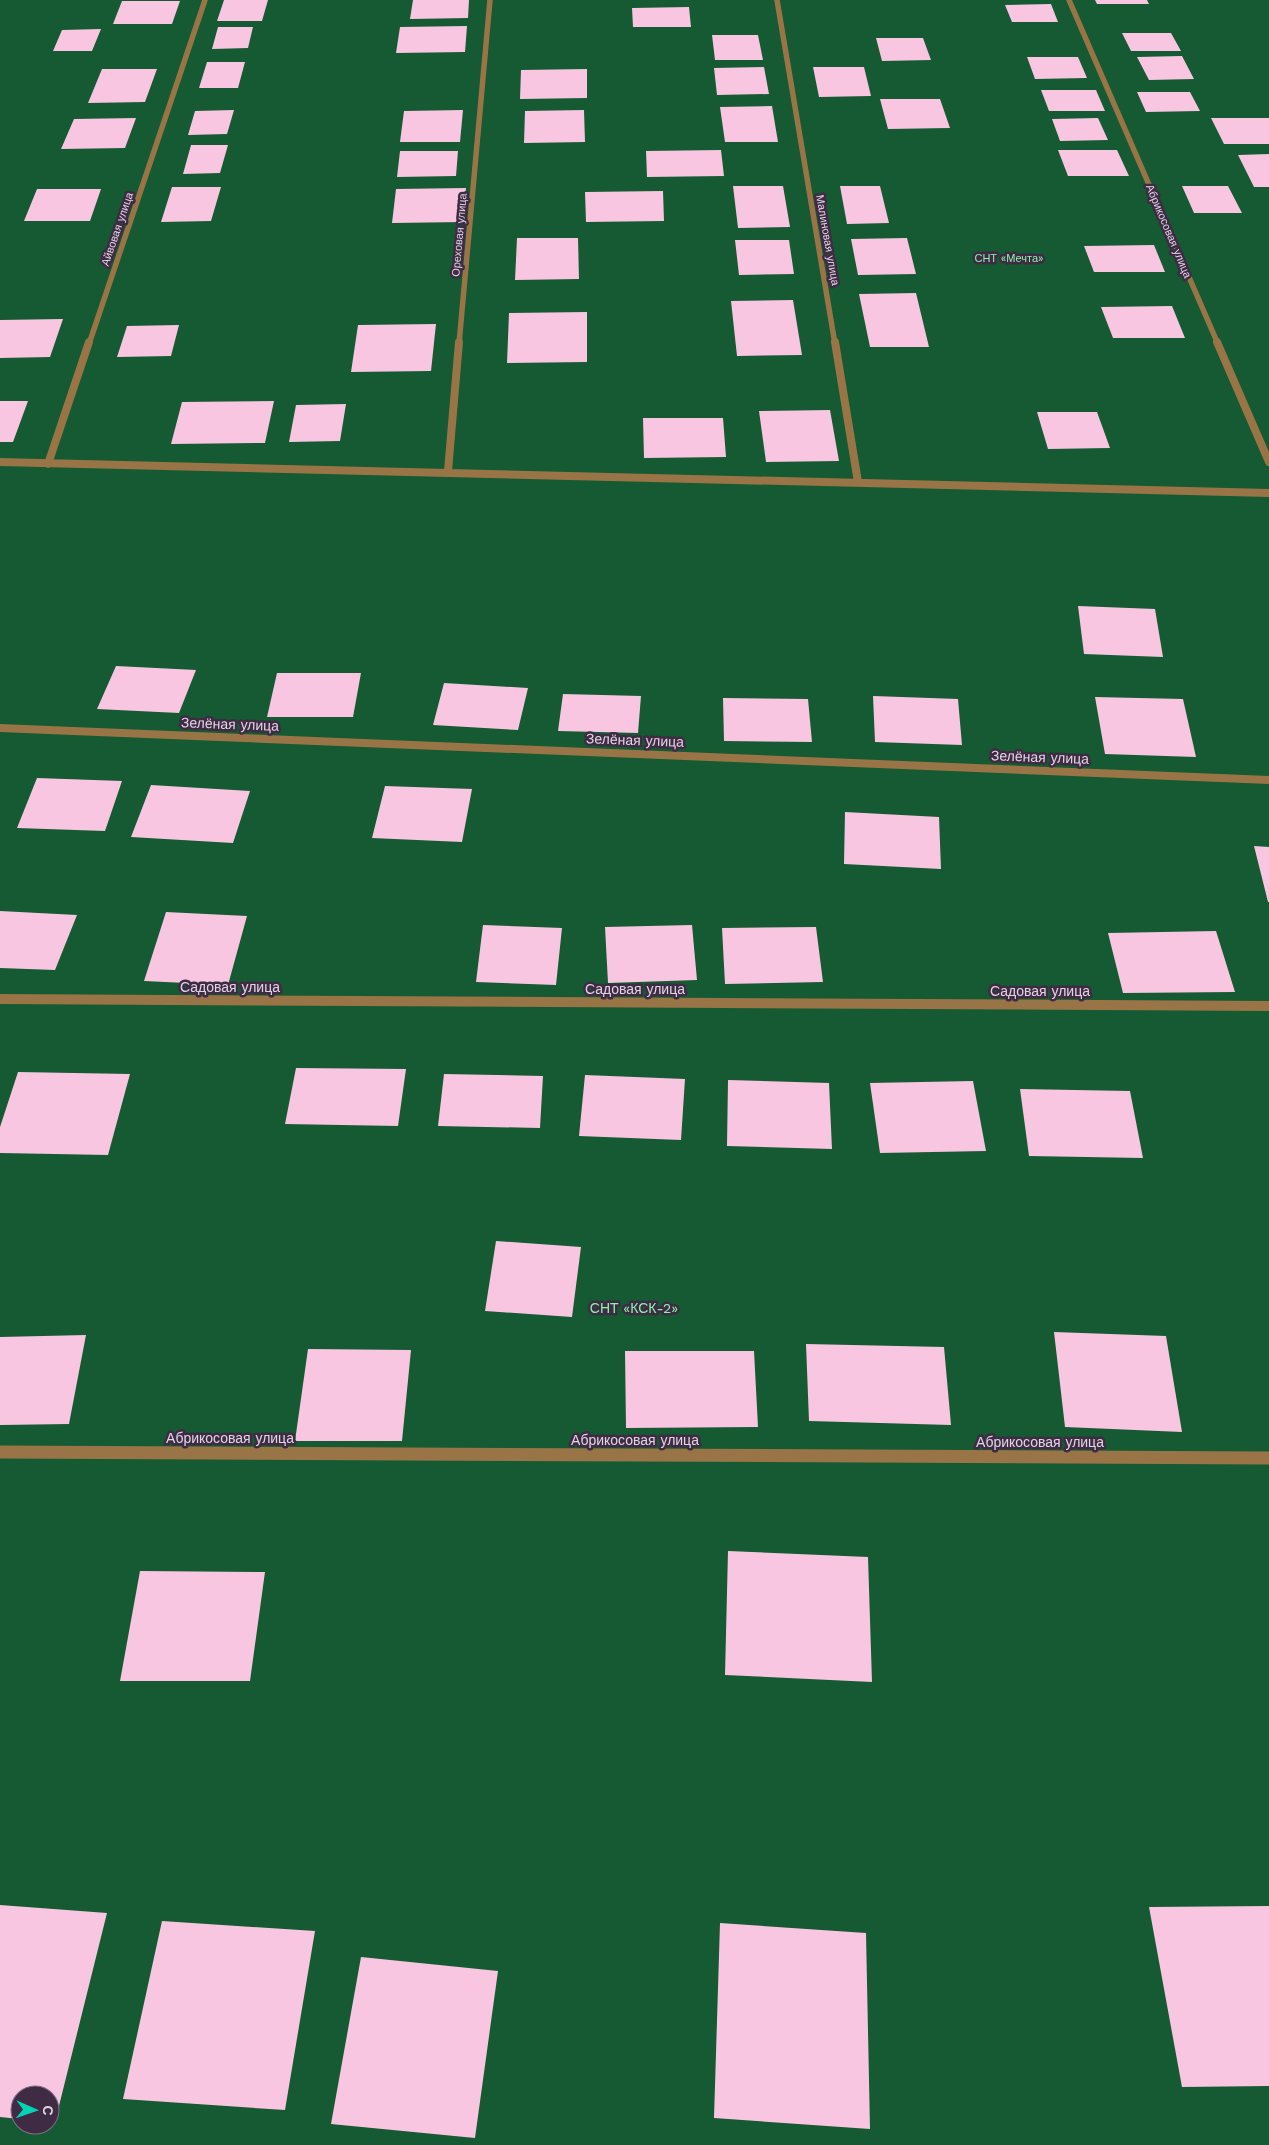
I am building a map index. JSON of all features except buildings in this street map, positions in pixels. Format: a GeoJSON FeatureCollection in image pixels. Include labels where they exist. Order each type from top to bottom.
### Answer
{"type":"FeatureCollection","features":[{"type":"Feature","properties":{"kind":"street","name":"Айвовая улица"},"geometry":{"type":"LineString","coordinates":[[48,464],[205,0]]}},
{"type":"Feature","properties":{"kind":"street","name":"Ореховая улица"},"geometry":{"type":"LineString","coordinates":[[448,471],[490,0]]}},
{"type":"Feature","properties":{"kind":"street","name":"Малиновая улица"},"geometry":{"type":"LineString","coordinates":[[777,0],[858,482]]}},
{"type":"Feature","properties":{"kind":"street","name":"Абрикосовая улица"},"geometry":{"type":"LineString","coordinates":[[1069,0],[1269,462]]}},
{"type":"Feature","properties":{"kind":"street"},"geometry":{"type":"LineString","coordinates":[[0,462],[448,471],[1269,493]]}},
{"type":"Feature","properties":{"kind":"street","name":"Зелёная улица"},"geometry":{"type":"LineString","coordinates":[[0,728],[1269,780]]}},
{"type":"Feature","properties":{"kind":"street","name":"Садовая улица"},"geometry":{"type":"LineString","coordinates":[[0,999],[1269,1006]]}},
{"type":"Feature","properties":{"kind":"street","name":"Абрикосовая улица"},"geometry":{"type":"LineString","coordinates":[[0,1452],[1269,1458]]}},
{"type":"Feature","properties":{"kind":"green space","name":"СНТ «КСК-2»"},"geometry":{"type":"Polygon","coordinates":[[[0,0],[1269,0],[1269,2145],[0,2145],[0,0]]]}},
{"type":"Feature","properties":{"kind":"park label","name":"СНТ «Мечта»"},"geometry":{"type":"Point","coordinates":[1009,258]}}]}
